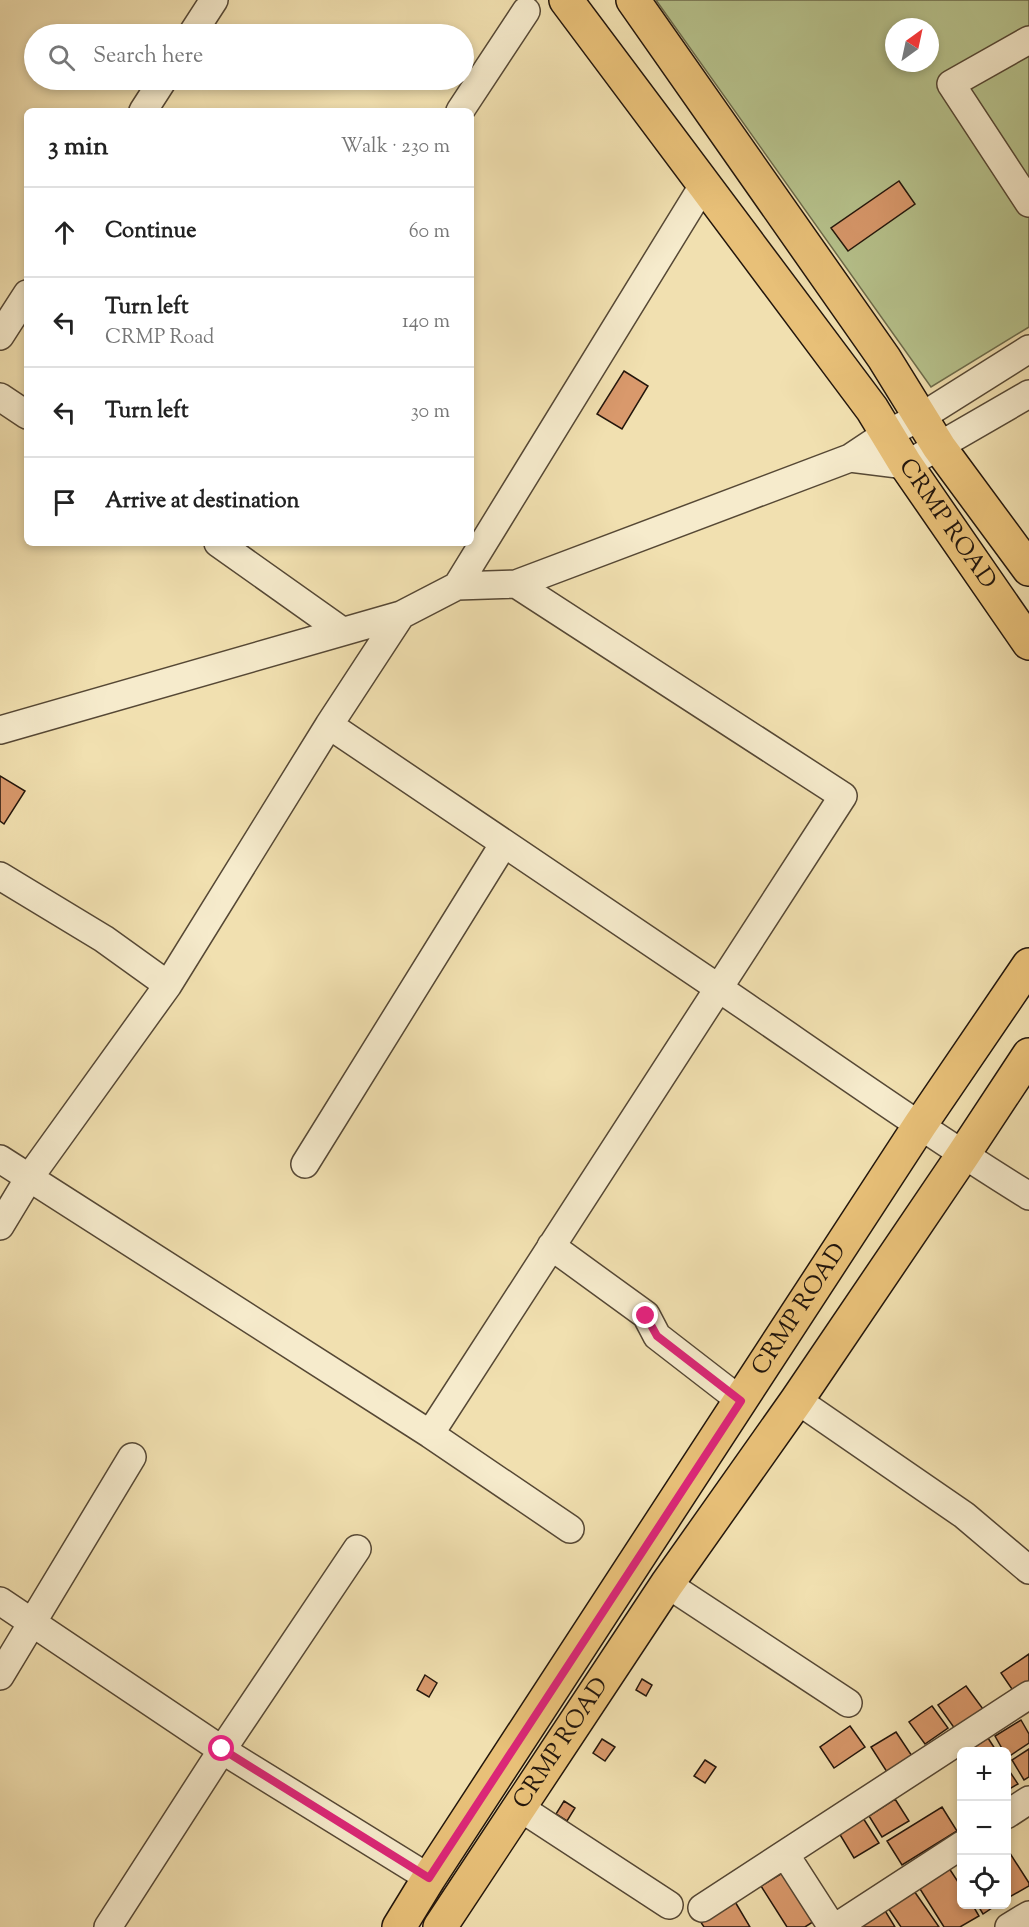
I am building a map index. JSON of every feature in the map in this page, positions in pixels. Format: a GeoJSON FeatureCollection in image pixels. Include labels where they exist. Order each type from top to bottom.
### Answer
{"type":"FeatureCollection","features":[{"type":"Feature","properties":{"kind":"main road","name":"CRMP ROAD"},"geometry":{"type":"LineString","coordinates":[[566,0],[872,409],[906,465],[1029,643]]}},
{"type":"Feature","properties":{"kind":"main road","name":"CRMP ROAD"},"geometry":{"type":"LineString","coordinates":[[633,0],[884,358],[939,447],[1029,569]]}},
{"type":"Feature","properties":{"kind":"main road","name":"CRMP ROAD"},"geometry":{"type":"LineString","coordinates":[[399,1927],[920,1125],[1029,965]]}},
{"type":"Feature","properties":{"kind":"main road","name":"CRMP ROAD"},"geometry":{"type":"LineString","coordinates":[[443,1926],[519,1807],[668,1584],[797,1400],[1027,1063]]}},
{"type":"Feature","properties":{"kind":"street"},"geometry":{"type":"LineString","coordinates":[[198,24],[214,0]]}},
{"type":"Feature","properties":{"kind":"street"},"geometry":{"type":"LineString","coordinates":[[474,90],[526,11]]}},
{"type":"Feature","properties":{"kind":"street"},"geometry":{"type":"LineString","coordinates":[[1029,40],[951,84],[1029,204]]}},
{"type":"Feature","properties":{"kind":"street"},"geometry":{"type":"LineString","coordinates":[[145,108],[157,90]]}},
{"type":"Feature","properties":{"kind":"street"},"geometry":{"type":"LineString","coordinates":[[462,108],[474,90]]}},
{"type":"Feature","properties":{"kind":"street"},"geometry":{"type":"LineString","coordinates":[[456,586],[704,184]]}},
{"type":"Feature","properties":{"kind":"street"},"geometry":{"type":"LineString","coordinates":[[0,336],[24,299]]}},
{"type":"Feature","properties":{"kind":"street"},"geometry":{"type":"LineString","coordinates":[[0,730],[401,615],[456,586],[516,584],[850,458],[886,434],[921,417],[1029,349]]}},
{"type":"Feature","properties":{"kind":"street"},"geometry":{"type":"LineString","coordinates":[[850,458],[906,465],[1029,394]]}},
{"type":"Feature","properties":{"kind":"street"},"geometry":{"type":"LineString","coordinates":[[0,397],[24,413]]}},
{"type":"Feature","properties":{"kind":"street"},"geometry":{"type":"LineString","coordinates":[[222,546],[342,631]]}},
{"type":"Feature","properties":{"kind":"street"},"geometry":{"type":"LineString","coordinates":[[430,1434],[843,796],[516,584]]}},
{"type":"Feature","properties":{"kind":"street"},"geometry":{"type":"LineString","coordinates":[[0,1227],[29,1178],[168,985],[329,725],[401,615]]}},
{"type":"Feature","properties":{"kind":"street"},"geometry":{"type":"LineString","coordinates":[[329,725],[963,1155],[1029,1196]]}},
{"type":"Feature","properties":{"kind":"street"},"geometry":{"type":"LineString","coordinates":[[304,1164],[503,845]]}},
{"type":"Feature","properties":{"kind":"street"},"geometry":{"type":"LineString","coordinates":[[0,876],[104,939],[168,985]]}},
{"type":"Feature","properties":{"kind":"street"},"geometry":{"type":"LineString","coordinates":[[0,1159],[430,1434],[570,1529]]}},
{"type":"Feature","properties":{"kind":"street"},"geometry":{"type":"LineString","coordinates":[[551,1246],[646,1316],[657,1336],[741,1401]]}},
{"type":"Feature","properties":{"kind":"street"},"geometry":{"type":"LineString","coordinates":[[797,1400],[964,1515],[1029,1570]]}},
{"type":"Feature","properties":{"kind":"street"},"geometry":{"type":"LineString","coordinates":[[0,1676],[132,1457]]}},
{"type":"Feature","properties":{"kind":"street"},"geometry":{"type":"LineString","coordinates":[[108,1927],[222,1749],[357,1549]]}},
{"type":"Feature","properties":{"kind":"street"},"geometry":{"type":"LineString","coordinates":[[668,1584],[848,1703]]}},
{"type":"Feature","properties":{"kind":"street"},"geometry":{"type":"LineString","coordinates":[[0,1601],[222,1749],[429,1878]]}},
{"type":"Feature","properties":{"kind":"street"},"geometry":{"type":"LineString","coordinates":[[702,1908],[1029,1695]]}},
{"type":"Feature","properties":{"kind":"street"},"geometry":{"type":"LineString","coordinates":[[1011,1812],[1029,1800]]}},
{"type":"Feature","properties":{"kind":"street"},"geometry":{"type":"LineString","coordinates":[[519,1807],[669,1905]]}},
{"type":"Feature","properties":{"kind":"street"},"geometry":{"type":"LineString","coordinates":[[785,1854],[834,1927],[957,1848]]}},
{"type":"Feature","properties":{"kind":"street"},"geometry":{"type":"LineString","coordinates":[[1009,1927],[1029,1915]]}},
{"type":"Feature","properties":{"kind":"green space"},"geometry":{"type":"Polygon","coordinates":[[[656,0],[1029,0],[1029,327],[931,387],[656,0]]]}},
{"type":"Feature","properties":{"kind":"building"},"geometry":{"type":"Polygon","coordinates":[[[899,181],[915,204],[848,251],[831,228],[899,181]]]}},
{"type":"Feature","properties":{"kind":"building"},"geometry":{"type":"Polygon","coordinates":[[[624,371],[648,386],[622,429],[597,414],[624,371]]]}},
{"type":"Feature","properties":{"kind":"building"},"geometry":{"type":"Polygon","coordinates":[[[0,776],[25,791],[4,824],[0,821],[0,776]]]}},
{"type":"Feature","properties":{"kind":"building"},"geometry":{"type":"Polygon","coordinates":[[[1029,1654],[1029,1686],[1016,1695],[1001,1673],[1029,1654]]]}},
{"type":"Feature","properties":{"kind":"building"},"geometry":{"type":"Polygon","coordinates":[[[425,1675],[437,1683],[429,1697],[417,1690],[425,1675]]]}},
{"type":"Feature","properties":{"kind":"building"},"geometry":{"type":"Polygon","coordinates":[[[642,1679],[652,1685],[646,1696],[636,1690],[642,1679]]]}},
{"type":"Feature","properties":{"kind":"building"},"geometry":{"type":"Polygon","coordinates":[[[966,1686],[983,1709],[955,1729],[938,1705],[966,1686]]]}},
{"type":"Feature","properties":{"kind":"building"},"geometry":{"type":"Polygon","coordinates":[[[932,1706],[948,1728],[925,1744],[909,1722],[932,1706]]]}},
{"type":"Feature","properties":{"kind":"building"},"geometry":{"type":"Polygon","coordinates":[[[1021,1720],[1029,1734],[1029,1743],[1011,1755],[1011,1747],[1001,1747],[995,1736],[1021,1720]]]}},
{"type":"Feature","properties":{"kind":"building"},"geometry":{"type":"Polygon","coordinates":[[[850,1726],[865,1747],[834,1768],[820,1747],[850,1726]]]}},
{"type":"Feature","properties":{"kind":"building"},"geometry":{"type":"Polygon","coordinates":[[[896,1732],[912,1756],[887,1772],[871,1747],[896,1732]]]}},
{"type":"Feature","properties":{"kind":"building"},"geometry":{"type":"Polygon","coordinates":[[[988,1738],[994,1747],[974,1747],[988,1738]]]}},
{"type":"Feature","properties":{"kind":"building"},"geometry":{"type":"Polygon","coordinates":[[[602,1739],[615,1747],[605,1761],[593,1753],[602,1739]]]}},
{"type":"Feature","properties":{"kind":"building"},"geometry":{"type":"Polygon","coordinates":[[[1029,1749],[1029,1777],[1024,1780],[1012,1760],[1029,1749]]]}},
{"type":"Feature","properties":{"kind":"building"},"geometry":{"type":"Polygon","coordinates":[[[705,1760],[716,1767],[705,1783],[694,1776],[705,1760]]]}},
{"type":"Feature","properties":{"kind":"building"},"geometry":{"type":"Polygon","coordinates":[[[1011,1774],[1018,1784],[1011,1788],[1011,1774]]]}},
{"type":"Feature","properties":{"kind":"building"},"geometry":{"type":"Polygon","coordinates":[[[895,1799],[909,1821],[882,1837],[869,1816],[895,1799]]]}},
{"type":"Feature","properties":{"kind":"building"},"geometry":{"type":"Polygon","coordinates":[[[564,1801],[575,1808],[567,1821],[556,1814],[564,1801]]]}},
{"type":"Feature","properties":{"kind":"building"},"geometry":{"type":"Polygon","coordinates":[[[942,1807],[957,1831],[902,1865],[887,1841],[942,1807]]]}},
{"type":"Feature","properties":{"kind":"building"},"geometry":{"type":"Polygon","coordinates":[[[863,1818],[879,1843],[854,1858],[839,1833],[863,1818]]]}},
{"type":"Feature","properties":{"kind":"building"},"geometry":{"type":"Polygon","coordinates":[[[1011,1855],[1029,1883],[1029,1886],[1011,1896],[1011,1855]]]}},
{"type":"Feature","properties":{"kind":"building"},"geometry":{"type":"Polygon","coordinates":[[[945,1862],[957,1880],[957,1909],[975,1909],[979,1916],[960,1927],[944,1927],[915,1881],[945,1862]]]}},
{"type":"Feature","properties":{"kind":"building"},"geometry":{"type":"Polygon","coordinates":[[[789,1869],[819,1918],[805,1927],[787,1927],[761,1886],[789,1869]]]}},
{"type":"Feature","properties":{"kind":"building"},"geometry":{"type":"Polygon","coordinates":[[[912,1888],[939,1927],[901,1927],[886,1905],[912,1888]]]}},
{"type":"Feature","properties":{"kind":"building"},"geometry":{"type":"Polygon","coordinates":[[[734,1900],[750,1927],[704,1927],[700,1921],[734,1900]]]}},
{"type":"Feature","properties":{"kind":"building"},"geometry":{"type":"Polygon","coordinates":[[[884,1909],[895,1927],[860,1927],[884,1909]]]}},
{"type":"Feature","properties":{"kind":"building"},"geometry":{"type":"Polygon","coordinates":[[[980,1909],[990,1909],[983,1914],[980,1909]]]}},
{"type":"Feature","properties":{"kind":"route"},"geometry":{"type":"LineString","coordinates":[[222,1749],[429,1878],[741,1401],[657,1336],[646,1316]]}}]}
